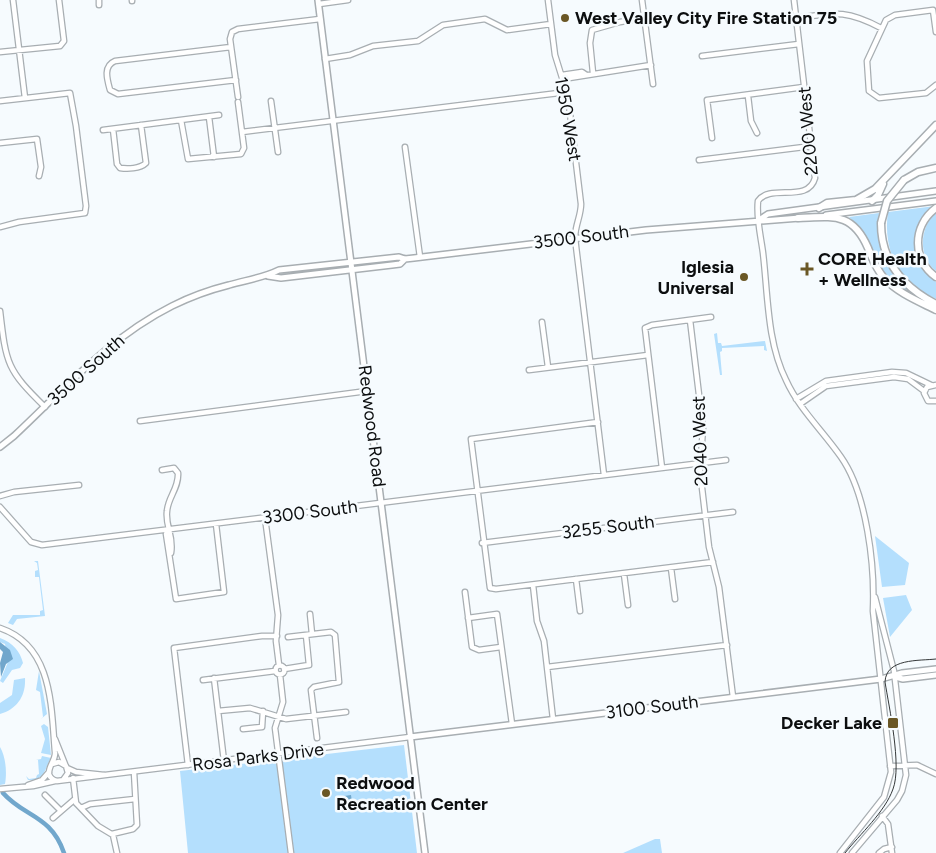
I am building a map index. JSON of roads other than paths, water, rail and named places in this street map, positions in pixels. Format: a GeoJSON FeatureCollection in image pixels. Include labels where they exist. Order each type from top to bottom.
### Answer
{"type":"FeatureCollection","features":[{"type":"Feature","properties":{"kind":"highway"},"geometry":{"type":"LineString","coordinates":[[819,208],[827,203],[862,198],[875,190],[936,125]]}},
{"type":"Feature","properties":{"kind":"highway"},"geometry":{"type":"LineString","coordinates":[[936,168],[918,172],[904,180],[887,201],[881,223],[884,247],[895,272],[910,288],[936,304]]}},
{"type":"Feature","properties":{"kind":"highway"},"geometry":{"type":"LineString","coordinates":[[872,201],[878,195],[888,176]]}},
{"type":"Feature","properties":{"kind":"highway"},"geometry":{"type":"LineString","coordinates":[[936,208],[924,221],[918,242],[924,265],[936,278]]}},
{"type":"Feature","properties":{"kind":"highway"},"geometry":{"type":"LineString","coordinates":[[798,218],[834,217],[848,221],[862,234],[876,267],[889,283],[901,292],[936,310]]}},
{"type":"Feature","properties":{"kind":"main road","name":"Redwood Road"},"geometry":{"type":"LineString","coordinates":[[318,2],[425,853]]}},
{"type":"Feature","properties":{"kind":"main road","name":"3500 South"},"geometry":{"type":"LineString","coordinates":[[759,220],[768,214],[936,191]]}},
{"type":"Feature","properties":{"kind":"main road","name":"3500 South"},"geometry":{"type":"LineString","coordinates":[[0,447],[102,352],[152,317],[212,290],[266,276],[279,270],[399,256],[405,259],[575,238],[759,220],[769,222],[936,201]]}},
{"type":"Feature","properties":{"kind":"main road","name":"3500 South"},"geometry":{"type":"LineString","coordinates":[[266,276],[280,278],[352,270],[400,264],[405,259]]}},
{"type":"Feature","properties":{"kind":"main road","name":"3100 South"},"geometry":{"type":"LineString","coordinates":[[895,677],[902,673],[936,668]]}},
{"type":"Feature","properties":{"kind":"main road","name":"3100 South"},"geometry":{"type":"LineString","coordinates":[[410,736],[881,678],[895,677],[903,679],[936,675]]}},
{"type":"Feature","properties":{"kind":"street"},"geometry":{"type":"LineString","coordinates":[[13,0],[25,98]]}},
{"type":"Feature","properties":{"kind":"street"},"geometry":{"type":"LineString","coordinates":[[0,52],[60,46],[64,41],[59,0]]}},
{"type":"Feature","properties":{"kind":"street"},"geometry":{"type":"LineString","coordinates":[[318,2],[348,0]]}},
{"type":"Feature","properties":{"kind":"street","name":"1950 West"},"geometry":{"type":"LineString","coordinates":[[548,0],[555,55],[567,92],[581,204],[580,214],[575,226],[575,238],[604,475]]}},
{"type":"Feature","properties":{"kind":"street"},"geometry":{"type":"LineString","coordinates":[[642,0],[653,84]]}},
{"type":"Feature","properties":{"kind":"street","name":"2200 West"},"geometry":{"type":"LineString","coordinates":[[759,220],[758,202],[761,196],[804,190],[813,185],[815,178],[794,0]]}},
{"type":"Feature","properties":{"kind":"street"},"geometry":{"type":"LineString","coordinates":[[936,32],[933,10],[890,16],[881,28],[867,61],[869,91],[883,99],[919,94],[930,90],[936,85]]}},
{"type":"Feature","properties":{"kind":"street"},"geometry":{"type":"LineString","coordinates":[[796,18],[846,14],[857,16],[881,28]]}},
{"type":"Feature","properties":{"kind":"street"},"geometry":{"type":"LineString","coordinates":[[593,73],[590,43],[592,30],[620,22],[645,18]]}},
{"type":"Feature","properties":{"kind":"street"},"geometry":{"type":"LineString","coordinates":[[181,120],[188,159],[243,152],[231,35],[238,29],[320,19]]}},
{"type":"Feature","properties":{"kind":"street"},"geometry":{"type":"LineString","coordinates":[[325,59],[350,56],[372,46],[418,41],[440,26],[456,23],[485,19],[507,30],[550,24]]}},
{"type":"Feature","properties":{"kind":"street"},"geometry":{"type":"LineString","coordinates":[[702,56],[799,44]]}},
{"type":"Feature","properties":{"kind":"street"},"geometry":{"type":"LineString","coordinates":[[231,46],[111,62],[106,70],[108,87],[112,92],[118,94],[236,80]]}},
{"type":"Feature","properties":{"kind":"street"},"geometry":{"type":"LineString","coordinates":[[562,77],[651,66]]}},
{"type":"Feature","properties":{"kind":"street"},"geometry":{"type":"LineString","coordinates":[[712,138],[707,100],[804,87]]}},
{"type":"Feature","properties":{"kind":"street"},"geometry":{"type":"LineString","coordinates":[[242,132],[567,92]]}},
{"type":"Feature","properties":{"kind":"street"},"geometry":{"type":"LineString","coordinates":[[0,101],[70,93],[78,140],[85,213],[19,222],[0,227]]}},
{"type":"Feature","properties":{"kind":"street"},"geometry":{"type":"LineString","coordinates":[[748,96],[751,122],[757,133]]}},
{"type":"Feature","properties":{"kind":"street"},"geometry":{"type":"LineString","coordinates":[[271,100],[278,152]]}},
{"type":"Feature","properties":{"kind":"street"},"geometry":{"type":"LineString","coordinates":[[103,130],[219,115]]}},
{"type":"Feature","properties":{"kind":"street"},"geometry":{"type":"LineString","coordinates":[[209,117],[214,157]]}},
{"type":"Feature","properties":{"kind":"street"},"geometry":{"type":"LineString","coordinates":[[113,129],[120,168],[145,165],[141,125]]}},
{"type":"Feature","properties":{"kind":"street"},"geometry":{"type":"LineString","coordinates":[[0,143],[37,140],[39,176]]}},
{"type":"Feature","properties":{"kind":"street"},"geometry":{"type":"LineString","coordinates":[[699,160],[812,146]]}},
{"type":"Feature","properties":{"kind":"street"},"geometry":{"type":"LineString","coordinates":[[405,147],[420,257]]}},
{"type":"Feature","properties":{"kind":"street"},"geometry":{"type":"LineString","coordinates":[[759,220],[774,345],[780,368],[796,399],[842,458],[858,489],[865,522],[874,593],[895,677],[906,765],[902,791],[852,853]]}},
{"type":"Feature","properties":{"kind":"street"},"geometry":{"type":"LineString","coordinates":[[0,312],[5,352],[9,365],[18,380],[45,407]]}},
{"type":"Feature","properties":{"kind":"street"},"geometry":{"type":"LineString","coordinates":[[662,468],[646,327],[711,317]]}},
{"type":"Feature","properties":{"kind":"street","name":"2040 West"},"geometry":{"type":"LineString","coordinates":[[690,320],[703,428],[700,464],[705,515],[713,562],[720,586],[733,697]]}},
{"type":"Feature","properties":{"kind":"street"},"geometry":{"type":"LineString","coordinates":[[542,322],[548,367]]}},
{"type":"Feature","properties":{"kind":"street"},"geometry":{"type":"LineString","coordinates":[[529,370],[648,355]]}},
{"type":"Feature","properties":{"kind":"street"},"geometry":{"type":"LineString","coordinates":[[796,399],[826,381],[896,372],[909,374],[934,385]]}},
{"type":"Feature","properties":{"kind":"street"},"geometry":{"type":"LineString","coordinates":[[800,404],[826,386],[894,377],[908,378],[924,392],[928,400],[936,401]]}},
{"type":"Feature","properties":{"kind":"street"},"geometry":{"type":"LineString","coordinates":[[924,392],[934,385]]}},
{"type":"Feature","properties":{"kind":"street"},"geometry":{"type":"LineString","coordinates":[[140,421],[367,391]]}},
{"type":"Feature","properties":{"kind":"street"},"geometry":{"type":"LineString","coordinates":[[598,422],[471,440],[482,542],[490,588],[494,590],[713,562]]}},
{"type":"Feature","properties":{"kind":"street","name":"3300 South"},"geometry":{"type":"LineString","coordinates":[[0,507],[36,545],[726,460]]}},
{"type":"Feature","properties":{"kind":"street"},"geometry":{"type":"LineString","coordinates":[[162,470],[174,468],[178,473],[176,488],[166,510],[168,530],[173,541],[170,554],[176,599],[224,592],[216,524]]}},
{"type":"Feature","properties":{"kind":"street"},"geometry":{"type":"LineString","coordinates":[[0,496],[79,484]]}},
{"type":"Feature","properties":{"kind":"street","name":"3255 South"},"geometry":{"type":"LineString","coordinates":[[482,542],[733,512]]}},
{"type":"Feature","properties":{"kind":"street"},"geometry":{"type":"LineString","coordinates":[[265,518],[278,615],[276,636],[279,665],[284,670]]}},
{"type":"Feature","properties":{"kind":"street"},"geometry":{"type":"LineString","coordinates":[[671,568],[675,599]]}},
{"type":"Feature","properties":{"kind":"street"},"geometry":{"type":"LineString","coordinates":[[624,574],[628,605]]}},
{"type":"Feature","properties":{"kind":"street"},"geometry":{"type":"LineString","coordinates":[[576,579],[580,611]]}},
{"type":"Feature","properties":{"kind":"street"},"geometry":{"type":"LineString","coordinates":[[532,585],[547,667],[553,719]]}},
{"type":"Feature","properties":{"kind":"street"},"geometry":{"type":"LineString","coordinates":[[465,592],[472,647],[479,650],[501,647]]}},
{"type":"Feature","properties":{"kind":"street"},"geometry":{"type":"LineString","coordinates":[[840,853],[884,797],[890,782],[890,766],[873,611],[874,593]]}},
{"type":"Feature","properties":{"kind":"street"},"geometry":{"type":"LineString","coordinates":[[310,614],[312,634]]}},
{"type":"Feature","properties":{"kind":"street"},"geometry":{"type":"LineString","coordinates":[[468,618],[497,614],[512,724]]}},
{"type":"Feature","properties":{"kind":"street"},"geometry":{"type":"LineString","coordinates":[[0,628],[21,639],[33,651],[42,665],[48,683],[55,738],[55,754],[49,772],[52,779],[59,781],[68,776],[67,767],[55,738]]}},
{"type":"Feature","properties":{"kind":"street"},"geometry":{"type":"LineString","coordinates":[[288,637],[334,633],[339,681],[337,684],[312,688],[317,738]]}},
{"type":"Feature","properties":{"kind":"street"},"geometry":{"type":"LineString","coordinates":[[280,675],[284,670],[309,664],[306,635]]}},
{"type":"Feature","properties":{"kind":"street"},"geometry":{"type":"LineString","coordinates":[[188,765],[174,648],[262,636],[276,636]]}},
{"type":"Feature","properties":{"kind":"street"},"geometry":{"type":"LineString","coordinates":[[547,667],[726,645]]}},
{"type":"Feature","properties":{"kind":"street"},"geometry":{"type":"LineString","coordinates":[[275,671],[279,665]]}},
{"type":"Feature","properties":{"kind":"street"},"geometry":{"type":"LineString","coordinates":[[203,680],[275,671],[280,675],[283,702],[275,728],[291,853]]}},
{"type":"Feature","properties":{"kind":"street"},"geometry":{"type":"LineString","coordinates":[[214,678],[224,761]]}},
{"type":"Feature","properties":{"kind":"street"},"geometry":{"type":"LineString","coordinates":[[218,711],[246,707],[288,719],[346,712]]}},
{"type":"Feature","properties":{"kind":"street"},"geometry":{"type":"LineString","coordinates":[[243,730],[262,727],[262,711]]}},
{"type":"Feature","properties":{"kind":"street","name":"Rosa Parks Drive"},"geometry":{"type":"LineString","coordinates":[[67,767],[76,772],[105,775],[410,736]]}},
{"type":"Feature","properties":{"kind":"street"},"geometry":{"type":"LineString","coordinates":[[52,765],[59,762],[67,767]]}},
{"type":"Feature","properties":{"kind":"street"},"geometry":{"type":"LineString","coordinates":[[890,766],[922,766],[936,774]]}},
{"type":"Feature","properties":{"kind":"street","name":"Rosa Parks Drive"},"geometry":{"type":"LineString","coordinates":[[28,785],[42,780],[49,772]]}},
{"type":"Feature","properties":{"kind":"street"},"geometry":{"type":"LineString","coordinates":[[73,778],[75,800],[98,826],[112,834],[136,827],[134,772]]}},
{"type":"Feature","properties":{"kind":"street","name":"Rosa Parks Drive"},"geometry":{"type":"LineString","coordinates":[[0,789],[73,778],[98,778],[105,775]]}},
{"type":"Feature","properties":{"kind":"street"},"geometry":{"type":"LineString","coordinates":[[45,795],[61,811]]}},
{"type":"Feature","properties":{"kind":"street"},"geometry":{"type":"LineString","coordinates":[[81,808],[90,804],[135,799]]}},
{"type":"Feature","properties":{"kind":"street"},"geometry":{"type":"LineString","coordinates":[[53,818],[75,800]]}},
{"type":"Feature","properties":{"kind":"street"},"geometry":{"type":"LineString","coordinates":[[880,853],[884,849],[892,850],[888,824],[882,816]]}},
{"type":"Feature","properties":{"kind":"street"},"geometry":{"type":"LineString","coordinates":[[112,834],[116,853]]}},
{"type":"Feature","properties":{"kind":"waterway"},"geometry":{"type":"LineString","coordinates":[[3,793],[11,801],[45,824],[59,840],[64,853]]}},
{"type":"Feature","properties":{"kind":"tram line"},"geometry":{"type":"LineString","coordinates":[[845,853],[872,822],[884,806],[893,789],[896,766],[894,736],[885,682],[887,674],[891,669],[904,662],[936,659]]}},
{"type":"Feature","properties":{"kind":"place","name":"West Valley City Fire Station 75"},"geometry":{"type":"Point","coordinates":[565,18]}},
{"type":"Feature","properties":{"kind":"place","name":"CORE Health + Wellness"},"geometry":{"type":"Point","coordinates":[807,269]}},
{"type":"Feature","properties":{"kind":"place","name":"Iglesia Universal"},"geometry":{"type":"Point","coordinates":[744,277]}},
{"type":"Feature","properties":{"kind":"place","name":"Decker Lake"},"geometry":{"type":"Point","coordinates":[893,723]}},
{"type":"Feature","properties":{"kind":"place","name":"Redwood Recreation Center"},"geometry":{"type":"Point","coordinates":[326,793]}}]}
